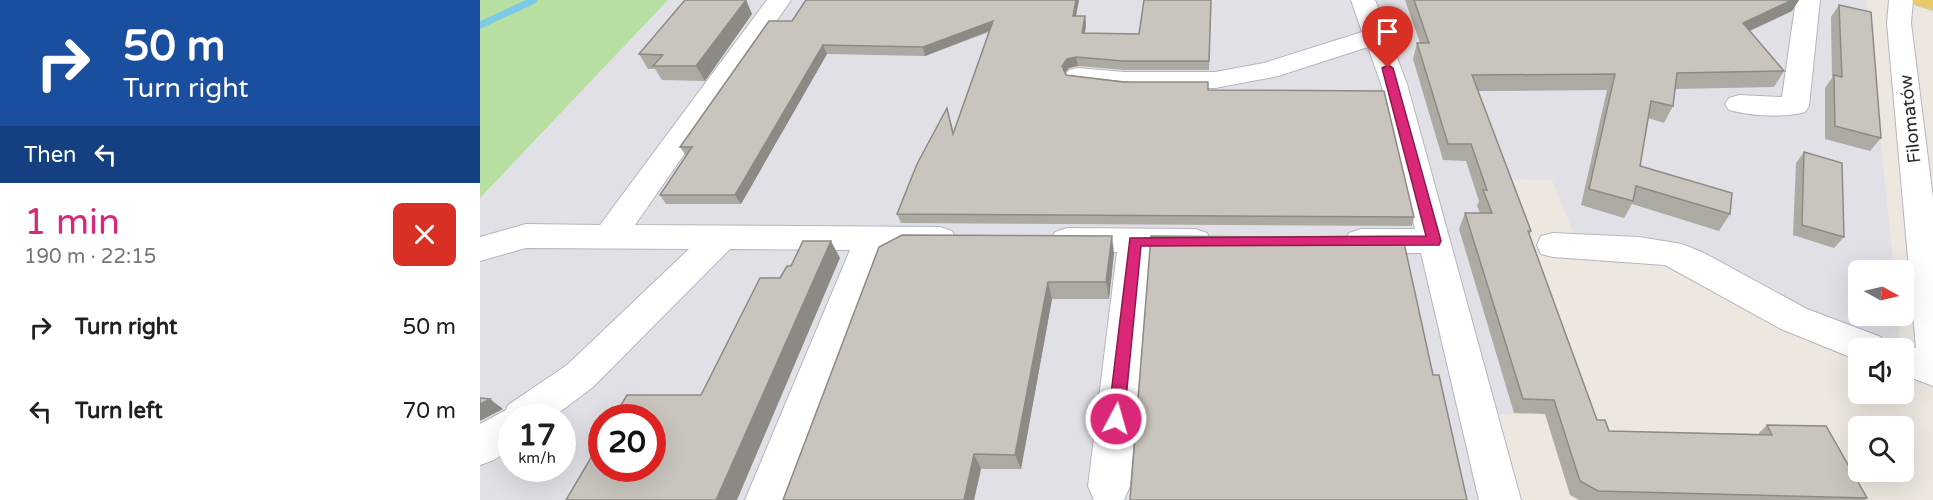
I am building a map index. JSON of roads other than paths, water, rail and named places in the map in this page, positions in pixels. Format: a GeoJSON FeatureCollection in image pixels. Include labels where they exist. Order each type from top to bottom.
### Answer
{"type":"FeatureCollection","features":[{"type":"Feature","properties":{"kind":"main road"},"geometry":{"type":"LineString","coordinates":[[1924,0],[1933,3]]}},
{"type":"Feature","properties":{"kind":"street"},"geometry":{"type":"LineString","coordinates":[[609,237],[779,0]]}},
{"type":"Feature","properties":{"kind":"street"},"geometry":{"type":"LineString","coordinates":[[1363,0],[1394,84],[1500,500]]}},
{"type":"Feature","properties":{"kind":"street"},"geometry":{"type":"LineString","coordinates":[[1739,104],[1796,106],[1808,0]]}},
{"type":"Feature","properties":{"kind":"street","name":"Filomatów"},"geometry":{"type":"LineString","coordinates":[[1901,0],[1899,23],[1933,346]]}},
{"type":"Feature","properties":{"kind":"street"},"geometry":{"type":"LineString","coordinates":[[1078,76],[1124,80],[1215,80],[1269,70],[1376,36]]}},
{"type":"Feature","properties":{"kind":"street"},"geometry":{"type":"LineString","coordinates":[[480,249],[526,236],[967,240]]}},
{"type":"Feature","properties":{"kind":"street"},"geometry":{"type":"LineString","coordinates":[[540,404],[580,376],[721,238]]}},
{"type":"Feature","properties":{"kind":"street"},"geometry":{"type":"LineString","coordinates":[[766,500],[872,239]]}},
{"type":"Feature","properties":{"kind":"street"},"geometry":{"type":"LineString","coordinates":[[1039,240],[1219,241]]}},
{"type":"Feature","properties":{"kind":"street"},"geometry":{"type":"LineString","coordinates":[[1109,486],[1135,241]]}},
{"type":"Feature","properties":{"kind":"street"},"geometry":{"type":"LineString","coordinates":[[1326,241],[1434,241]]}},
{"type":"Feature","properties":{"kind":"street"},"geometry":{"type":"LineString","coordinates":[[1553,245],[1670,253],[1692,262],[1794,319],[1848,340]]}},
{"type":"Feature","properties":{"kind":"street"},"geometry":{"type":"LineString","coordinates":[[1914,363],[1933,370]]}},
{"type":"Feature","properties":{"kind":"street"},"geometry":{"type":"LineString","coordinates":[[480,447],[498,434]]}},
{"type":"Feature","properties":{"kind":"waterway"},"geometry":{"type":"LineString","coordinates":[[480,25],[534,0]]}}]}
